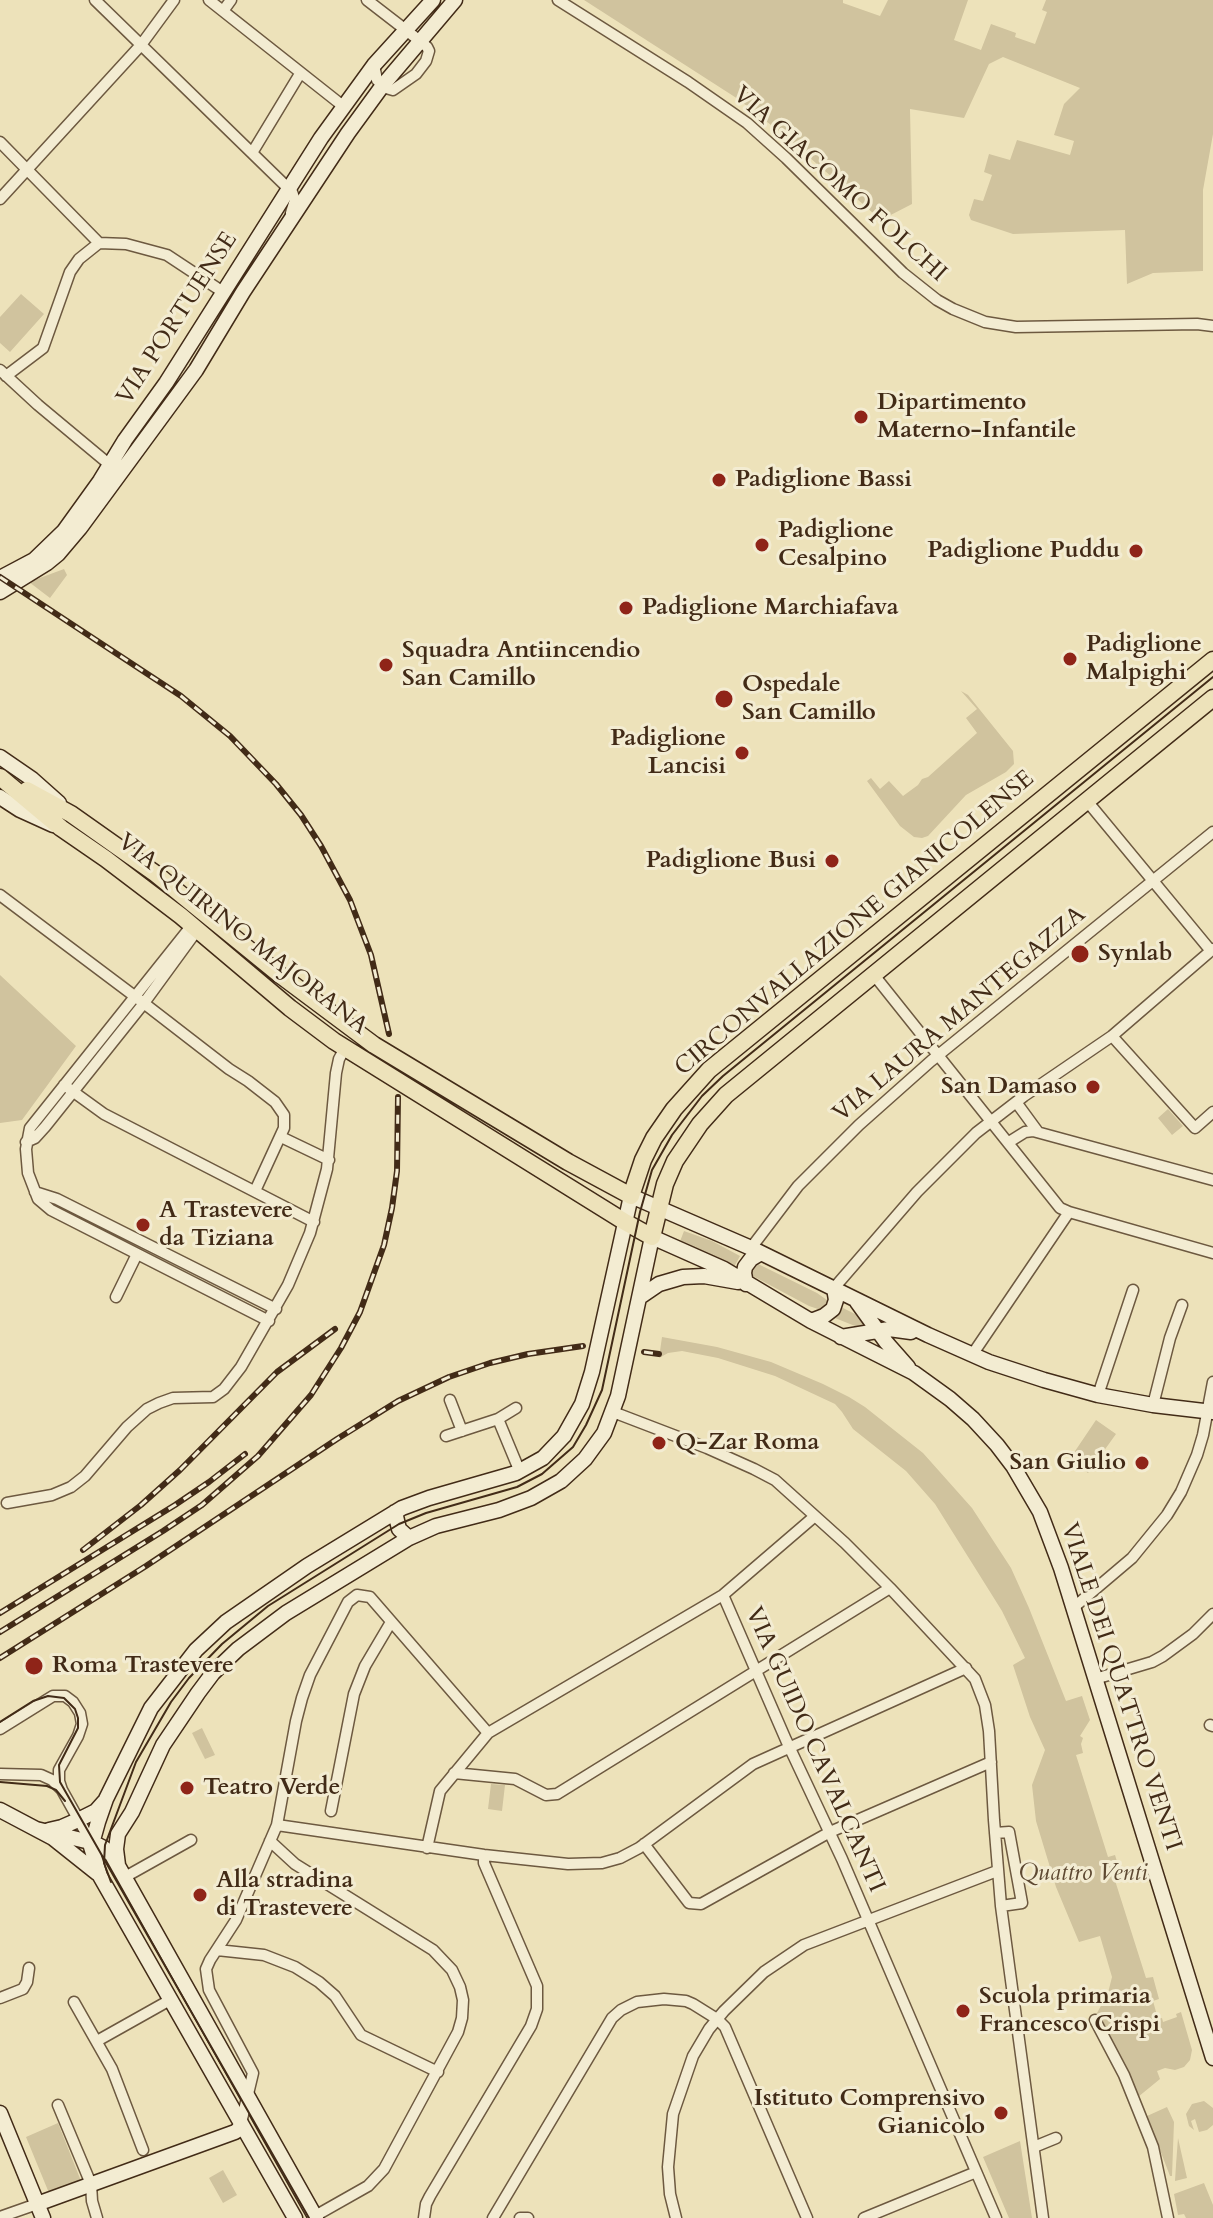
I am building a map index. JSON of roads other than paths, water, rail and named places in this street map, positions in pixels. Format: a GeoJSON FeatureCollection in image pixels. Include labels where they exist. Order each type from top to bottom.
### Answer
{"type":"FeatureCollection","features":[{"type":"Feature","properties":{"kind":"main road","name":"VIA PORTUENSE"},"geometry":{"type":"LineString","coordinates":[[0,592],[47,563],[75,535],[196,370],[327,162],[383,85],[433,0]]}},
{"type":"Feature","properties":{"kind":"main road","name":"VIA PORTUENSE"},"geometry":{"type":"LineString","coordinates":[[0,578],[34,560],[55,542],[88,499],[186,353],[321,138],[374,65],[455,0]]}},
{"type":"Feature","properties":{"kind":"main road","name":"CIRCONVALLAZIONE GIANICOLENSE"},"geometry":{"type":"LineString","coordinates":[[91,1842],[106,1799],[151,1708],[196,1650],[226,1622],[260,1597],[395,1512],[421,1500],[520,1472],[540,1460],[569,1430],[592,1372],[631,1196],[643,1160],[654,1138],[690,1090],[718,1062],[1213,660]]}},
{"type":"Feature","properties":{"kind":"main road","name":"CIRCONVALLAZIONE GIANICOLENSE"},"geometry":{"type":"LineString","coordinates":[[122,1871],[116,1840],[171,1731],[213,1673],[238,1649],[266,1627],[409,1538],[436,1526],[512,1506],[550,1488],[574,1471],[590,1454],[604,1433],[622,1380],[665,1184],[675,1161],[714,1107],[749,1075],[1213,698]]}},
{"type":"Feature","properties":{"kind":"main road","name":"VIA QUIRINO MAJORANA"},"geometry":{"type":"LineString","coordinates":[[0,757],[32,779],[66,821],[106,859],[345,1048],[652,1237]]}},
{"type":"Feature","properties":{"kind":"main road","name":"VIA QUIRINO MAJORANA"},"geometry":{"type":"LineString","coordinates":[[0,776],[66,821],[156,874],[374,1045],[578,1168],[631,1196]]}},
{"type":"Feature","properties":{"kind":"main road"},"geometry":{"type":"LineString","coordinates":[[0,797],[31,815],[66,821]]}},
{"type":"Feature","properties":{"kind":"main road"},"geometry":{"type":"LineString","coordinates":[[195,927],[205,911]]}},
{"type":"Feature","properties":{"kind":"main road"},"geometry":{"type":"LineString","coordinates":[[286,1004],[305,1006],[312,999]]}},
{"type":"Feature","properties":{"kind":"main road"},"geometry":{"type":"LineString","coordinates":[[345,1048],[357,1043],[374,1045]]}},
{"type":"Feature","properties":{"kind":"main road"},"geometry":{"type":"LineString","coordinates":[[631,1196],[756,1250],[972,1355],[1098,1395],[1210,1412]]}},
{"type":"Feature","properties":{"kind":"main road"},"geometry":{"type":"LineString","coordinates":[[652,1237],[724,1269],[811,1321],[914,1373]]}},
{"type":"Feature","properties":{"kind":"main road"},"geometry":{"type":"LineString","coordinates":[[746,1284],[745,1267],[756,1250]]}},
{"type":"Feature","properties":{"kind":"main road"},"geometry":{"type":"LineString","coordinates":[[640,1297],[659,1284],[683,1277],[704,1276],[746,1284]]}},
{"type":"Feature","properties":{"kind":"main road"},"geometry":{"type":"LineString","coordinates":[[811,1321],[833,1309],[836,1300],[834,1288]]}},
{"type":"Feature","properties":{"kind":"main road"},"geometry":{"type":"LineString","coordinates":[[855,1299],[877,1331],[914,1373]]}},
{"type":"Feature","properties":{"kind":"main road"},"geometry":{"type":"LineString","coordinates":[[841,1337],[894,1329],[928,1335]]}},
{"type":"Feature","properties":{"kind":"main road"},"geometry":{"type":"LineString","coordinates":[[895,1352],[895,1340],[907,1332]]}},
{"type":"Feature","properties":{"kind":"main road","name":"VIALE DEI QUATTRO VENTI"},"geometry":{"type":"LineString","coordinates":[[914,1373],[968,1414],[992,1439],[1028,1488],[1044,1521],[1208,2022],[1213,2058]]}},
{"type":"Feature","properties":{"kind":"main road"},"geometry":{"type":"LineString","coordinates":[[395,1512],[399,1529],[409,1538]]}},
{"type":"Feature","properties":{"kind":"main road"},"geometry":{"type":"LineString","coordinates":[[358,1534],[370,1546],[370,1560]]}},
{"type":"Feature","properties":{"kind":"main road"},"geometry":{"type":"LineString","coordinates":[[36,1829],[57,1829],[78,1820],[96,1811],[106,1799]]}},
{"type":"Feature","properties":{"kind":"main road"},"geometry":{"type":"LineString","coordinates":[[0,1810],[71,1851],[100,1876]]}},
{"type":"Feature","properties":{"kind":"main road"},"geometry":{"type":"LineString","coordinates":[[91,1842],[123,1826]]}},
{"type":"Feature","properties":{"kind":"main road"},"geometry":{"type":"LineString","coordinates":[[36,1829],[91,1842],[106,1849],[122,1871],[316,2217]]}},
{"type":"Feature","properties":{"kind":"main road"},"geometry":{"type":"LineString","coordinates":[[91,1842],[100,1876],[295,2218]]}},
{"type":"Feature","properties":{"kind":"main road"},"geometry":{"type":"LineString","coordinates":[[0,2113],[40,2211],[91,2184],[235,2132],[241,2123]]}},
{"type":"Feature","properties":{"kind":"street"},"geometry":{"type":"LineString","coordinates":[[95,0],[289,189],[295,200],[285,230]]}},
{"type":"Feature","properties":{"kind":"street"},"geometry":{"type":"LineString","coordinates":[[0,199],[141,45],[174,0]]}},
{"type":"Feature","properties":{"kind":"street"},"geometry":{"type":"LineString","coordinates":[[209,0],[343,106]]}},
{"type":"Feature","properties":{"kind":"street"},"geometry":{"type":"LineString","coordinates":[[223,11],[231,0]]}},
{"type":"Feature","properties":{"kind":"street"},"geometry":{"type":"LineString","coordinates":[[367,0],[414,35]]}},
{"type":"Feature","properties":{"kind":"street","name":"VIA GIACOMO FOLCHI"},"geometry":{"type":"LineString","coordinates":[[558,0],[747,123],[916,285],[953,309],[985,322],[1016,327],[1213,326]]}},
{"type":"Feature","properties":{"kind":"street"},"geometry":{"type":"LineString","coordinates":[[374,65],[374,74],[383,85]]}},
{"type":"Feature","properties":{"kind":"street"},"geometry":{"type":"LineString","coordinates":[[252,153],[298,77]]}},
{"type":"Feature","properties":{"kind":"street"},"geometry":{"type":"LineString","coordinates":[[0,142],[99,243]]}},
{"type":"Feature","properties":{"kind":"street"},"geometry":{"type":"LineString","coordinates":[[110,465],[3,373],[43,348],[70,272],[79,259],[99,243],[126,244],[167,255],[223,292]]}},
{"type":"Feature","properties":{"kind":"street"},"geometry":{"type":"LineString","coordinates":[[834,1288],[917,1192],[963,1145],[1016,1102],[1112,1036],[1212,950],[1087,801]]}},
{"type":"Feature","properties":{"kind":"street","name":"VIA LAURA MANTEGAZZA"},"geometry":{"type":"LineString","coordinates":[[756,1250],[798,1186],[859,1125],[938,1054],[1213,832]]}},
{"type":"Feature","properties":{"kind":"street"},"geometry":{"type":"LineString","coordinates":[[0,895],[275,1102],[285,1119],[281,1137],[255,1191]]}},
{"type":"Feature","properties":{"kind":"street"},"geometry":{"type":"LineString","coordinates":[[195,927],[69,1088],[39,1134],[26,1142],[27,1169],[38,1199],[47,1207],[269,1321]]}},
{"type":"Feature","properties":{"kind":"street"},"geometry":{"type":"LineString","coordinates":[[874,975],[1058,1206],[1069,1212],[1213,1253]]}},
{"type":"Feature","properties":{"kind":"street"},"geometry":{"type":"LineString","coordinates":[[1112,1036],[1195,1128],[1213,1112]]}},
{"type":"Feature","properties":{"kind":"street"},"geometry":{"type":"LineString","coordinates":[[7,1503],[52,1495],[75,1485],[134,1420],[155,1404],[173,1398],[206,1398],[219,1393],[241,1367],[276,1309],[314,1222],[329,1160],[338,1061],[345,1048]]}},
{"type":"Feature","properties":{"kind":"street"},"geometry":{"type":"LineString","coordinates":[[69,1088],[104,1114],[314,1222]]}},
{"type":"Feature","properties":{"kind":"street"},"geometry":{"type":"LineString","coordinates":[[1016,1102],[1038,1132]]}},
{"type":"Feature","properties":{"kind":"street"},"geometry":{"type":"LineString","coordinates":[[1009,1142],[1029,1131],[1038,1132],[1213,1180]]}},
{"type":"Feature","properties":{"kind":"street"},"geometry":{"type":"LineString","coordinates":[[281,1137],[329,1160]]}},
{"type":"Feature","properties":{"kind":"street"},"geometry":{"type":"LineString","coordinates":[[35,1192],[57,1199],[276,1309]]}},
{"type":"Feature","properties":{"kind":"street"},"geometry":{"type":"LineString","coordinates":[[972,1355],[1069,1212]]}},
{"type":"Feature","properties":{"kind":"street"},"geometry":{"type":"LineString","coordinates":[[116,1297],[135,1238]]}},
{"type":"Feature","properties":{"kind":"street"},"geometry":{"type":"LineString","coordinates":[[1098,1395],[1133,1290]]}},
{"type":"Feature","properties":{"kind":"street"},"geometry":{"type":"LineString","coordinates":[[1153,1405],[1182,1305]]}},
{"type":"Feature","properties":{"kind":"street"},"geometry":{"type":"LineString","coordinates":[[1073,1608],[1126,1564],[1162,1523],[1181,1492],[1194,1462],[1210,1412],[1213,1382]]}},
{"type":"Feature","properties":{"kind":"street"},"geometry":{"type":"LineString","coordinates":[[450,1400],[462,1431]]}},
{"type":"Feature","properties":{"kind":"street"},"geometry":{"type":"LineString","coordinates":[[446,1436],[498,1419],[516,1408]]}},
{"type":"Feature","properties":{"kind":"street"},"geometry":{"type":"LineString","coordinates":[[613,1412],[707,1448],[764,1474],[781,1486],[890,1588],[975,1679],[985,1705],[989,1731],[997,1871],[1043,2218]]}},
{"type":"Feature","properties":{"kind":"street"},"geometry":{"type":"LineString","coordinates":[[498,1419],[520,1472]]}},
{"type":"Feature","properties":{"kind":"street"},"geometry":{"type":"LineString","coordinates":[[427,1848],[440,1791],[488,1733],[723,1595],[815,1516]]}},
{"type":"Feature","properties":{"kind":"street"},"geometry":{"type":"LineString","coordinates":[[454,1773],[515,1779],[546,1795],[554,1795],[890,1588]]}},
{"type":"Feature","properties":{"kind":"street"},"geometry":{"type":"LineString","coordinates":[[241,2123],[252,2082],[252,2069],[207,1984],[206,1969],[236,1920],[277,1825],[296,1721],[310,1675],[348,1602],[357,1595],[371,1598],[488,1733]]}},
{"type":"Feature","properties":{"kind":"street","name":"VIA GUIDO CAVALCANTI"},"geometry":{"type":"LineString","coordinates":[[723,1595],[830,1832],[996,2218]]}},
{"type":"Feature","properties":{"kind":"street"},"geometry":{"type":"LineString","coordinates":[[1095,1679],[1163,1656],[1189,1638],[1213,1614]]}},
{"type":"Feature","properties":{"kind":"street"},"geometry":{"type":"LineString","coordinates":[[331,1811],[354,1694],[365,1666],[391,1622]]}},
{"type":"Feature","properties":{"kind":"street"},"geometry":{"type":"LineString","coordinates":[[277,1825],[484,1855],[595,1864],[620,1858],[644,1844],[747,1768],[966,1668]]}},
{"type":"Feature","properties":{"kind":"street"},"geometry":{"type":"LineString","coordinates":[[0,1729],[50,1698],[62,1696],[71,1699],[80,1713],[81,1727],[60,1767],[52,1774],[0,1774]]}},
{"type":"Feature","properties":{"kind":"street"},"geometry":{"type":"LineString","coordinates":[[644,1844],[689,1903],[699,1904],[830,1832],[991,1762]]}},
{"type":"Feature","properties":{"kind":"street"},"geometry":{"type":"LineString","coordinates":[[60,1767],[62,1790]]}},
{"type":"Feature","properties":{"kind":"street"},"geometry":{"type":"LineString","coordinates":[[44,1776],[62,1790],[91,1842]]}},
{"type":"Feature","properties":{"kind":"street"},"geometry":{"type":"LineString","coordinates":[[995,1833],[1009,1832],[1022,1903],[1001,1906]]}},
{"type":"Feature","properties":{"kind":"street"},"geometry":{"type":"LineString","coordinates":[[122,1871],[191,1840]]}},
{"type":"Feature","properties":{"kind":"street"},"geometry":{"type":"LineString","coordinates":[[270,1841],[295,1864],[433,1950],[452,1970],[461,1993],[462,2018],[458,2032],[400,2143],[379,2176],[316,2217]]}},
{"type":"Feature","properties":{"kind":"street"},"geometry":{"type":"LineString","coordinates":[[424,2218],[430,2196],[531,2026],[537,2009],[537,1986],[484,1863],[484,1855]]}},
{"type":"Feature","properties":{"kind":"street"},"geometry":{"type":"LineString","coordinates":[[676,2218],[668,2167],[673,2114],[693,2056],[717,2019],[757,1978],[790,1953],[811,1942],[997,1871]]}},
{"type":"Feature","properties":{"kind":"street"},"geometry":{"type":"LineString","coordinates":[[217,1950],[264,1955],[295,1967],[335,1996],[358,2032],[438,2072]]}},
{"type":"Feature","properties":{"kind":"street"},"geometry":{"type":"LineString","coordinates":[[0,1998],[23,1989],[29,1968]]}},
{"type":"Feature","properties":{"kind":"street"},"geometry":{"type":"LineString","coordinates":[[97,2041],[170,2000]]}},
{"type":"Feature","properties":{"kind":"street"},"geometry":{"type":"LineString","coordinates":[[493,2218],[616,2014],[637,2002],[675,2000],[693,2004],[725,2027],[807,2218]]}},
{"type":"Feature","properties":{"kind":"street"},"geometry":{"type":"LineString","coordinates":[[74,2002],[116,2078],[143,2150]]}},
{"type":"Feature","properties":{"kind":"street"},"geometry":{"type":"LineString","coordinates":[[1095,2020],[1124,2075],[1153,2147],[1168,2218]]}},
{"type":"Feature","properties":{"kind":"street"},"geometry":{"type":"LineString","coordinates":[[58,2105],[91,2184],[97,2218]]}},
{"type":"Feature","properties":{"kind":"street"},"geometry":{"type":"LineString","coordinates":[[1034,2147],[1056,2138]]}},
{"type":"Feature","properties":{"kind":"street"},"geometry":{"type":"LineString","coordinates":[[864,2218],[976,2172]]}},
{"type":"Feature","properties":{"kind":"street"},"geometry":{"type":"LineString","coordinates":[[0,2217],[40,2211]]}},
{"type":"Feature","properties":{"kind":"street"},"geometry":{"type":"LineString","coordinates":[[520,2218],[528,2218]]}},
{"type":"Feature","properties":{"kind":"tram line"},"geometry":{"type":"LineString","coordinates":[[111,1882],[104,1863],[105,1845],[136,1762],[171,1702],[222,1644],[268,1606],[399,1524],[426,1513],[517,1487],[542,1474],[573,1447],[602,1390],[652,1170],[672,1135],[702,1096],[1213,677]]}},
{"type":"Feature","properties":{"kind":"tram line"},"geometry":{"type":"LineString","coordinates":[[0,1722],[33,1701],[48,1696],[64,1698],[75,1709],[78,1728],[59,1765],[60,1782],[309,2218]]}},
{"type":"Feature","properties":{"kind":"tram line"},"geometry":{"type":"LineString","coordinates":[[0,1782],[47,1786],[56,1790],[65,1801]]}},
{"type":"Feature","properties":{"kind":"railway"},"geometry":{"type":"LineString","coordinates":[[0,577],[181,696],[230,736],[276,784],[321,846],[350,900],[371,955],[389,1034]]}},
{"type":"Feature","properties":{"kind":"railway"},"geometry":{"type":"LineString","coordinates":[[0,1632],[202,1505],[258,1456],[311,1395],[360,1312],[384,1245],[397,1171],[398,1097]]}},
{"type":"Feature","properties":{"kind":"railway"},"geometry":{"type":"LineString","coordinates":[[83,1550],[180,1470],[277,1372],[335,1329]]}},
{"type":"Feature","properties":{"kind":"railway"},"geometry":{"type":"LineString","coordinates":[[0,1658],[398,1401],[449,1377],[490,1363],[583,1346]]}},
{"type":"Feature","properties":{"kind":"railway"},"geometry":{"type":"LineString","coordinates":[[644,1352],[659,1354]]}},
{"type":"Feature","properties":{"kind":"railway"},"geometry":{"type":"LineString","coordinates":[[0,1613],[175,1505],[245,1454]]}},
{"type":"Feature","properties":{"kind":"place","name":"Dipartimento Materno-Infantile"},"geometry":{"type":"Point","coordinates":[861,417]}},
{"type":"Feature","properties":{"kind":"place","name":"Padiglione Bassi"},"geometry":{"type":"Point","coordinates":[719,480]}},
{"type":"Feature","properties":{"kind":"place","name":"Padiglione Cesalpino"},"geometry":{"type":"Point","coordinates":[762,545]}},
{"type":"Feature","properties":{"kind":"place","name":"Padiglione Puddu"},"geometry":{"type":"Point","coordinates":[1136,551]}},
{"type":"Feature","properties":{"kind":"place","name":"Padiglione Marchiafava"},"geometry":{"type":"Point","coordinates":[626,608]}},
{"type":"Feature","properties":{"kind":"place","name":"Padiglione Malpighi"},"geometry":{"type":"Point","coordinates":[1070,659]}},
{"type":"Feature","properties":{"kind":"place","name":"Squadra Antiincendio San Camillo"},"geometry":{"type":"Point","coordinates":[386,665]}},
{"type":"Feature","properties":{"kind":"place","name":"Ospedale San Camillo"},"geometry":{"type":"Point","coordinates":[724,699]}},
{"type":"Feature","properties":{"kind":"place","name":"Padiglione Lancisi"},"geometry":{"type":"Point","coordinates":[742,753]}},
{"type":"Feature","properties":{"kind":"place","name":"Padiglione Busi"},"geometry":{"type":"Point","coordinates":[832,861]}},
{"type":"Feature","properties":{"kind":"place","name":"Synlab"},"geometry":{"type":"Point","coordinates":[1080,954]}},
{"type":"Feature","properties":{"kind":"place","name":"San Damaso"},"geometry":{"type":"Point","coordinates":[1093,1087]}},
{"type":"Feature","properties":{"kind":"place","name":"A Trastevere da Tiziana"},"geometry":{"type":"Point","coordinates":[143,1225]}},
{"type":"Feature","properties":{"kind":"place","name":"Q-Zar Roma"},"geometry":{"type":"Point","coordinates":[659,1443]}},
{"type":"Feature","properties":{"kind":"place","name":"San Giulio"},"geometry":{"type":"Point","coordinates":[1142,1463]}},
{"type":"Feature","properties":{"kind":"place","name":"Roma Trastevere"},"geometry":{"type":"Point","coordinates":[34,1666]}},
{"type":"Feature","properties":{"kind":"place","name":"Teatro Verde"},"geometry":{"type":"Point","coordinates":[187,1788]}},
{"type":"Feature","properties":{"kind":"place","name":"Alla stradina di Trastevere"},"geometry":{"type":"Point","coordinates":[200,1895]}},
{"type":"Feature","properties":{"kind":"place","name":"Scuola primaria Francesco Crispi"},"geometry":{"type":"Point","coordinates":[963,2011]}},
{"type":"Feature","properties":{"kind":"place","name":"Istituto Comprensivo Gianicolo"},"geometry":{"type":"Point","coordinates":[1001,2113]}},
{"type":"Feature","properties":{"kind":"park label","name":"Quattro Venti"},"geometry":{"type":"Point","coordinates":[1083,1874]}}]}
